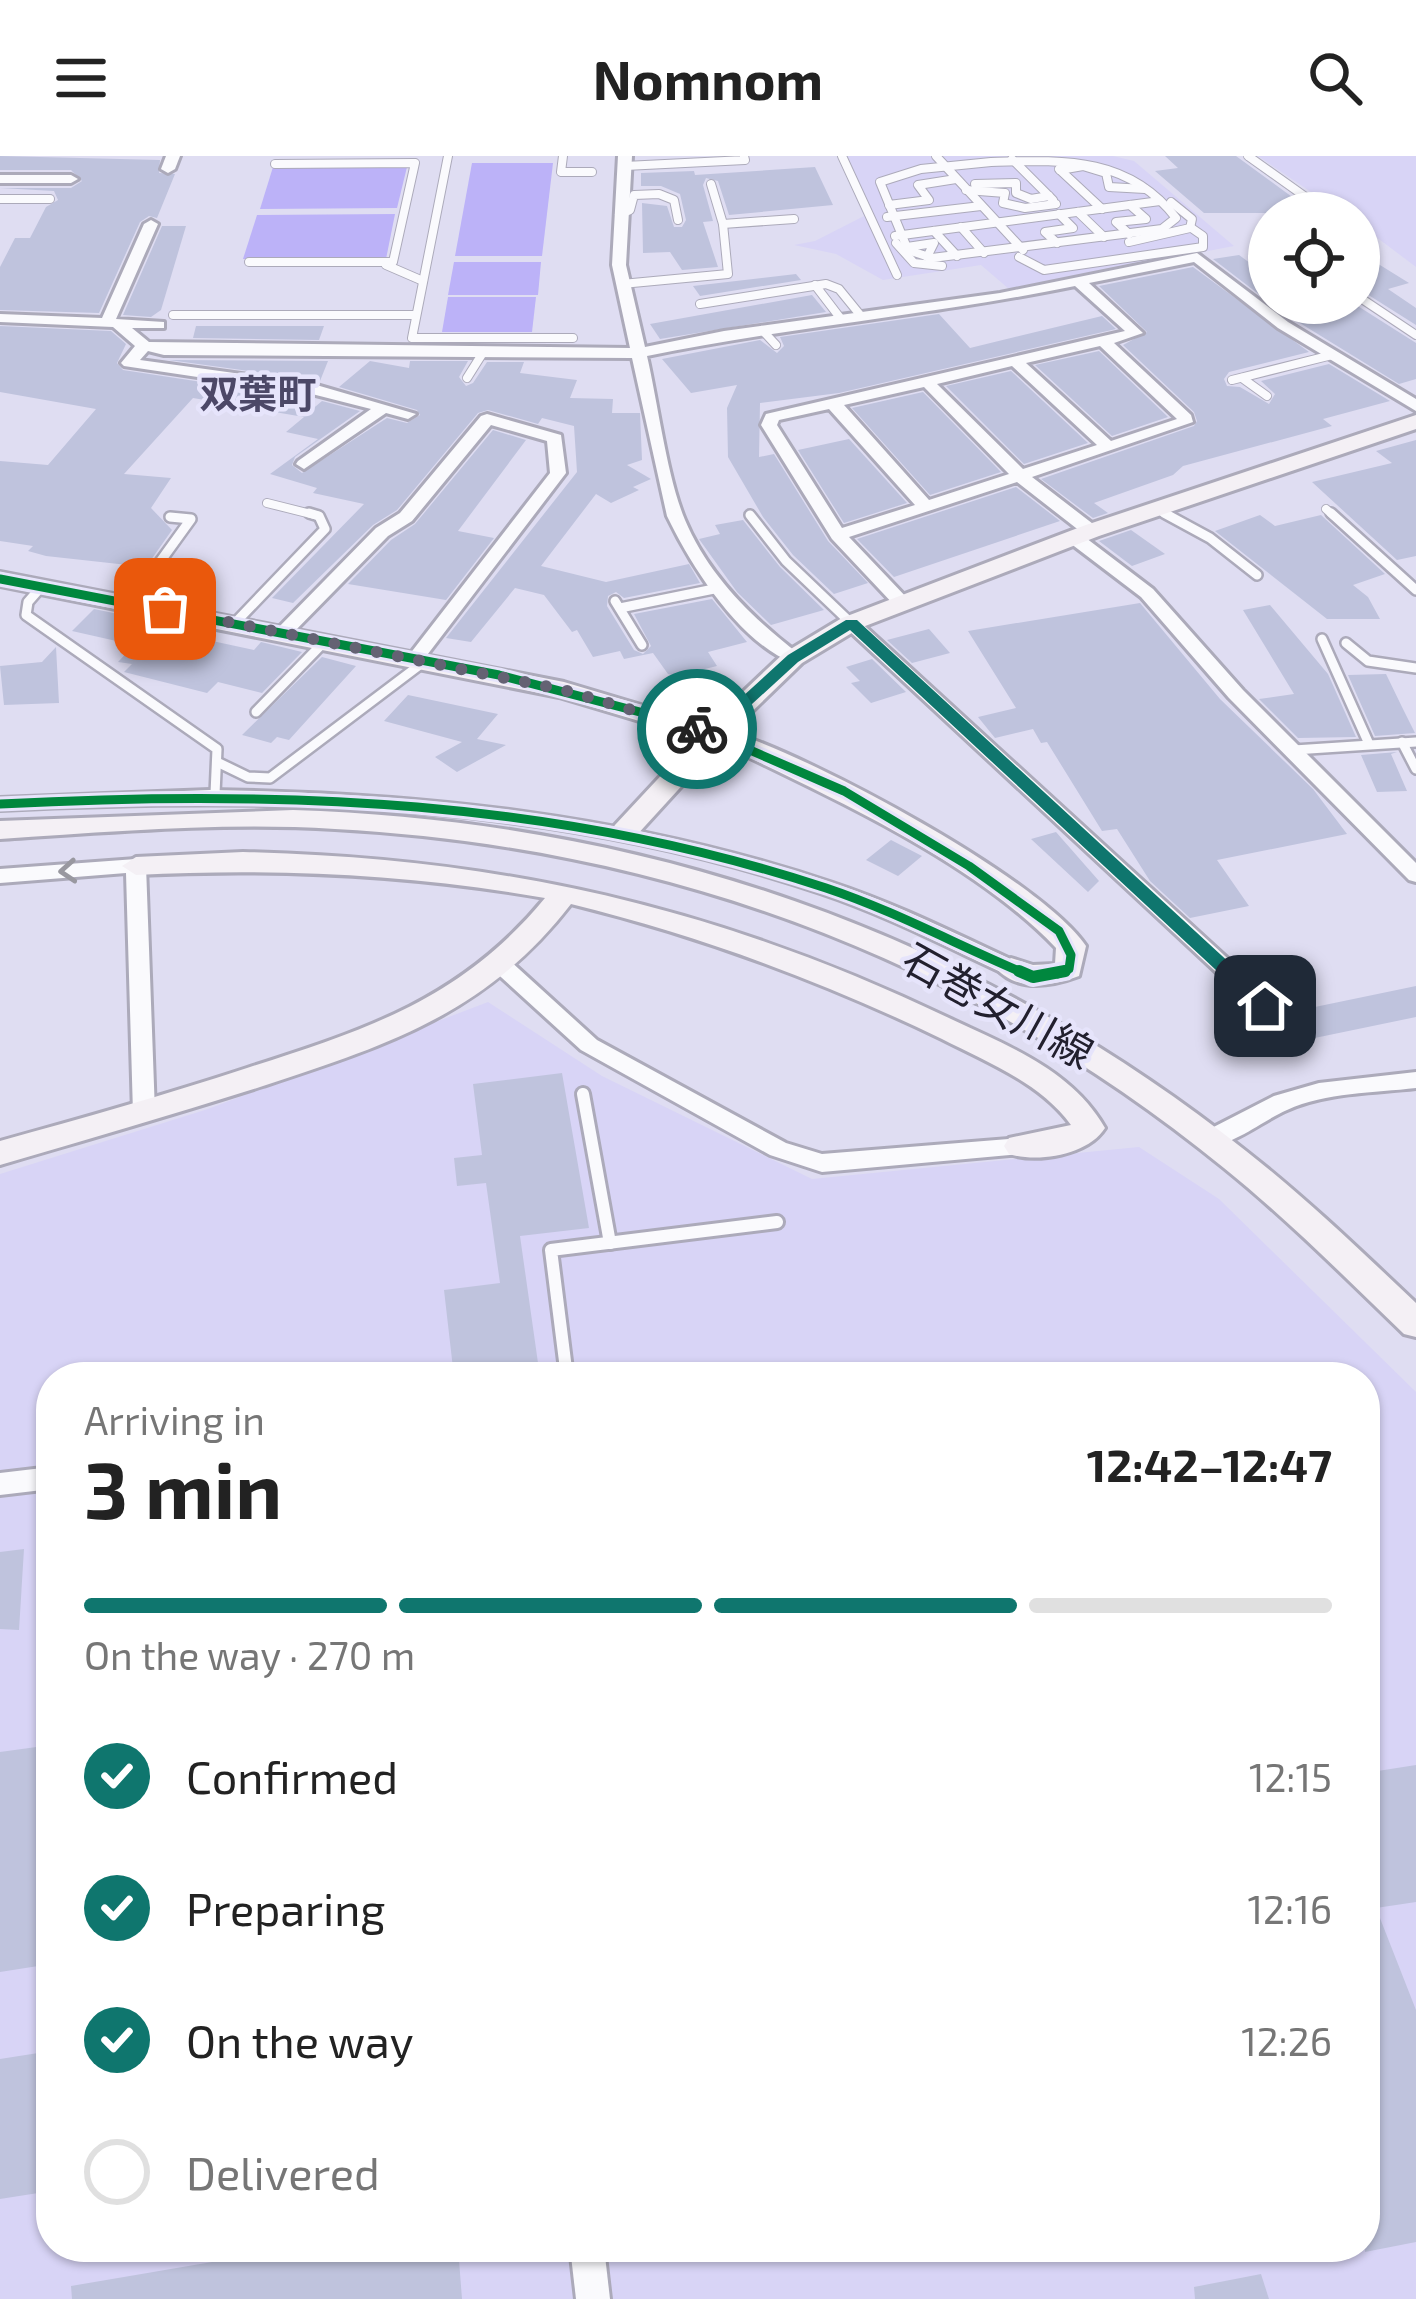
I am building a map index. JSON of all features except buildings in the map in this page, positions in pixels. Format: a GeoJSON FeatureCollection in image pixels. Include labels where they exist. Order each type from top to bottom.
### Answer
{"type":"FeatureCollection","features":[{"type":"Feature","properties":{"kind":"street"},"geometry":{"type":"LineString","coordinates":[[625,161],[619,215],[622,284],[675,516],[684,540],[719,588],[759,635],[793,658]]}},
{"type":"Feature","properties":{"kind":"street"},"geometry":{"type":"LineString","coordinates":[[0,179],[71,178]]}},
{"type":"Feature","properties":{"kind":"street"},"geometry":{"type":"LineString","coordinates":[[112,323],[152,224]]}},
{"type":"Feature","properties":{"kind":"street"},"geometry":{"type":"LineString","coordinates":[[112,323],[144,346],[639,353],[861,316],[903,317],[1197,257],[1283,325],[1416,406]]}},
{"type":"Feature","properties":{"kind":"street"},"geometry":{"type":"LineString","coordinates":[[902,603],[838,536],[769,424],[772,417],[928,385],[1136,333],[1076,279]]}},
{"type":"Feature","properties":{"kind":"street"},"geometry":{"type":"LineString","coordinates":[[0,318],[112,323],[166,320]]}},
{"type":"Feature","properties":{"kind":"street"},"geometry":{"type":"LineString","coordinates":[[838,536],[1185,422],[1103,341]]}},
{"type":"Feature","properties":{"kind":"street"},"geometry":{"type":"LineString","coordinates":[[144,346],[129,363],[313,389],[408,414]]}},
{"type":"Feature","properties":{"kind":"street"},"geometry":{"type":"LineString","coordinates":[[313,389],[352,350]]}},
{"type":"Feature","properties":{"kind":"street"},"geometry":{"type":"LineString","coordinates":[[1016,362],[1108,447]]}},
{"type":"Feature","properties":{"kind":"street"},"geometry":{"type":"LineString","coordinates":[[928,385],[1147,592],[1236,694],[1416,875]]}},
{"type":"Feature","properties":{"kind":"street"},"geometry":{"type":"LineString","coordinates":[[833,403],[926,507]]}},
{"type":"Feature","properties":{"kind":"street"},"geometry":{"type":"LineString","coordinates":[[304,464],[384,407]]}},
{"type":"Feature","properties":{"kind":"street"},"geometry":{"type":"LineString","coordinates":[[282,634],[382,532],[406,517],[487,419],[555,438],[558,473],[420,660]]}},
{"type":"Feature","properties":{"kind":"street"},"geometry":{"type":"LineString","coordinates":[[625,831],[711,734],[793,658],[851,623],[1156,509],[1416,422]]}},
{"type":"Feature","properties":{"kind":"street"},"geometry":{"type":"LineString","coordinates":[[0,580],[564,690],[711,734],[793,767],[896,819],[1042,916],[1071,946],[1069,969],[1052,976],[1033,976],[828,888],[625,831],[470,806],[215,794],[0,804]]}},
{"type":"Feature","properties":{"kind":"street"},"geometry":{"type":"LineString","coordinates":[[851,623],[1265,1006]]}},
{"type":"Feature","properties":{"kind":"street","name":"石巻女川線"},"geometry":{"type":"LineString","coordinates":[[0,830],[139,821],[332,820],[438,826],[644,860],[746,889],[922,958],[1078,1047],[1210,1139],[1416,1324]]}},
{"type":"Feature","properties":{"kind":"street"},"geometry":{"type":"LineString","coordinates":[[0,876],[136,866],[342,863],[407,868],[564,893],[711,930],[859,986],[1011,1063],[1074,1107],[1089,1128],[1074,1140],[822,1163],[778,1149],[589,1045],[500,962]]}},
{"type":"Feature","properties":{"kind":"street"},"geometry":{"type":"LineString","coordinates":[[136,866],[144,1113]]}},
{"type":"Feature","properties":{"kind":"street"},"geometry":{"type":"LineString","coordinates":[[0,1153],[144,1113],[384,1033],[435,1009],[500,962],[564,893]]}},
{"type":"Feature","properties":{"kind":"street"},"geometry":{"type":"LineString","coordinates":[[1210,1139],[1282,1102],[1319,1091],[1416,1080]]}},
{"type":"Feature","properties":{"kind":"street"},"geometry":{"type":"LineString","coordinates":[[0,1484],[36,1480]]}},
{"type":"Feature","properties":{"kind":"street"},"geometry":{"type":"LineString","coordinates":[[589,2262],[593,2299]]}},
{"type":"Feature","properties":{"kind":"lane"},"geometry":{"type":"LineString","coordinates":[[448,156],[412,338],[573,338]]}},
{"type":"Feature","properties":{"kind":"lane"},"geometry":{"type":"LineString","coordinates":[[562,156],[561,172],[592,172]]}},
{"type":"Feature","properties":{"kind":"lane"},"geometry":{"type":"LineString","coordinates":[[654,159],[746,160],[744,156]]}},
{"type":"Feature","properties":{"kind":"lane"},"geometry":{"type":"LineString","coordinates":[[842,156],[897,275]]}},
{"type":"Feature","properties":{"kind":"lane"},"geometry":{"type":"LineString","coordinates":[[936,156],[1044,270],[1203,247],[1203,236],[1190,226]]}},
{"type":"Feature","properties":{"kind":"lane"},"geometry":{"type":"LineString","coordinates":[[897,235],[907,248],[927,257],[1023,253],[1162,229],[1175,222],[1164,201],[1132,171],[1081,156]]}},
{"type":"Feature","properties":{"kind":"lane"},"geometry":{"type":"LineString","coordinates":[[1248,156],[1299,192]]}},
{"type":"Feature","properties":{"kind":"lane"},"geometry":{"type":"LineString","coordinates":[[1044,157],[1102,209]]}},
{"type":"Feature","properties":{"kind":"lane"},"geometry":{"type":"LineString","coordinates":[[1044,157],[1113,168],[1192,219],[1190,226],[1170,236],[925,266],[902,256],[890,217],[870,178],[880,170],[944,166],[1044,157]]}},
{"type":"Feature","properties":{"kind":"lane"},"geometry":{"type":"LineString","coordinates":[[625,161],[702,159]]}},
{"type":"Feature","properties":{"kind":"lane"},"geometry":{"type":"LineString","coordinates":[[1013,160],[1057,203],[1073,228],[1045,232],[1057,244]]}},
{"type":"Feature","properties":{"kind":"lane"},"geometry":{"type":"LineString","coordinates":[[248,262],[393,262],[415,163],[275,164]]}},
{"type":"Feature","properties":{"kind":"lane"},"geometry":{"type":"LineString","coordinates":[[890,217],[882,178],[944,166]]}},
{"type":"Feature","properties":{"kind":"lane"},"geometry":{"type":"LineString","coordinates":[[1060,170],[1093,167],[1106,173],[1104,182],[1109,188],[1145,189]]}},
{"type":"Feature","properties":{"kind":"lane"},"geometry":{"type":"LineString","coordinates":[[889,205],[929,200],[917,185],[1008,181],[1016,183],[1021,196],[1048,196]]}},
{"type":"Feature","properties":{"kind":"lane"},"geometry":{"type":"LineString","coordinates":[[622,284],[728,274],[723,224],[711,184]]}},
{"type":"Feature","properties":{"kind":"lane"},"geometry":{"type":"LineString","coordinates":[[962,185],[1005,193],[1004,203],[1015,207],[1057,203]]}},
{"type":"Feature","properties":{"kind":"lane"},"geometry":{"type":"LineString","coordinates":[[619,215],[629,210],[634,195],[659,194],[674,200],[678,220]]}},
{"type":"Feature","properties":{"kind":"lane"},"geometry":{"type":"LineString","coordinates":[[0,199],[50,199]]}},
{"type":"Feature","properties":{"kind":"lane"},"geometry":{"type":"LineString","coordinates":[[897,235],[1164,201]]}},
{"type":"Feature","properties":{"kind":"lane"},"geometry":{"type":"LineString","coordinates":[[1130,205],[1146,219],[1116,222],[1130,234]]}},
{"type":"Feature","properties":{"kind":"lane"},"geometry":{"type":"LineString","coordinates":[[890,217],[981,206]]}},
{"type":"Feature","properties":{"kind":"lane"},"geometry":{"type":"LineString","coordinates":[[934,211],[949,229]]}},
{"type":"Feature","properties":{"kind":"lane"},"geometry":{"type":"LineString","coordinates":[[1078,212],[1104,237]]}},
{"type":"Feature","properties":{"kind":"lane"},"geometry":{"type":"LineString","coordinates":[[723,224],[794,218]]}},
{"type":"Feature","properties":{"kind":"lane"},"geometry":{"type":"LineString","coordinates":[[961,227],[985,253]]}},
{"type":"Feature","properties":{"kind":"lane"},"geometry":{"type":"LineString","coordinates":[[934,231],[956,256]]}},
{"type":"Feature","properties":{"kind":"lane"},"geometry":{"type":"LineString","coordinates":[[907,248],[934,243],[927,257]]}},
{"type":"Feature","properties":{"kind":"lane"},"geometry":{"type":"LineString","coordinates":[[380,262],[423,281]]}},
{"type":"Feature","properties":{"kind":"lane"},"geometry":{"type":"LineString","coordinates":[[700,304],[832,284],[861,316]]}},
{"type":"Feature","properties":{"kind":"lane"},"geometry":{"type":"LineString","coordinates":[[815,286],[841,319]]}},
{"type":"Feature","properties":{"kind":"lane"},"geometry":{"type":"LineString","coordinates":[[1380,311],[1416,335]]}},
{"type":"Feature","properties":{"kind":"lane"},"geometry":{"type":"LineString","coordinates":[[166,320],[416,315]]}},
{"type":"Feature","properties":{"kind":"lane"},"geometry":{"type":"LineString","coordinates":[[762,330],[776,345]]}},
{"type":"Feature","properties":{"kind":"lane"},"geometry":{"type":"LineString","coordinates":[[467,379],[484,351]]}},
{"type":"Feature","properties":{"kind":"lane"},"geometry":{"type":"LineString","coordinates":[[1268,396],[1237,379],[1332,355]]}},
{"type":"Feature","properties":{"kind":"lane"},"geometry":{"type":"LineString","coordinates":[[1259,357],[1276,369]]}},
{"type":"Feature","properties":{"kind":"lane"},"geometry":{"type":"LineString","coordinates":[[233,624],[325,529],[319,516],[267,503]]}},
{"type":"Feature","properties":{"kind":"lane"},"geometry":{"type":"LineString","coordinates":[[1156,509],[1210,538],[1257,575]]}},
{"type":"Feature","properties":{"kind":"lane"},"geometry":{"type":"LineString","coordinates":[[1326,509],[1416,590]]}},
{"type":"Feature","properties":{"kind":"lane"},"geometry":{"type":"LineString","coordinates":[[750,515],[787,561],[851,623]]}},
{"type":"Feature","properties":{"kind":"lane"},"geometry":{"type":"LineString","coordinates":[[131,602],[191,519],[170,517]]}},
{"type":"Feature","properties":{"kind":"lane"},"geometry":{"type":"LineString","coordinates":[[42,586],[28,602],[26,615],[217,748],[215,794]]}},
{"type":"Feature","properties":{"kind":"lane"},"geometry":{"type":"LineString","coordinates":[[642,645],[618,604],[719,588]]}},
{"type":"Feature","properties":{"kind":"lane"},"geometry":{"type":"LineString","coordinates":[[1322,639],[1369,744]]}},
{"type":"Feature","properties":{"kind":"lane"},"geometry":{"type":"LineString","coordinates":[[256,712],[324,642]]}},
{"type":"Feature","properties":{"kind":"lane"},"geometry":{"type":"LineString","coordinates":[[1346,643],[1356,657],[1368,663],[1416,668]]}},
{"type":"Feature","properties":{"kind":"lane"},"geometry":{"type":"LineString","coordinates":[[217,762],[248,777],[270,778],[359,716],[420,660]]}},
{"type":"Feature","properties":{"kind":"lane"},"geometry":{"type":"LineString","coordinates":[[1402,742],[1416,769]]}},
{"type":"Feature","properties":{"kind":"lane"},"geometry":{"type":"LineString","coordinates":[[1294,750],[1416,742]]}},
{"type":"Feature","properties":{"kind":"lane"},"geometry":{"type":"LineString","coordinates":[[583,1094],[610,1243]]}},
{"type":"Feature","properties":{"kind":"lane"},"geometry":{"type":"LineString","coordinates":[[565,1362],[551,1250],[777,1222]]}},
{"type":"Feature","properties":{"kind":"shaded area"},"geometry":{"type":"Polygon","coordinates":[[[838,156],[1113,156],[1134,161],[1234,246],[1009,289],[981,265],[883,280],[836,254],[794,245],[815,241],[864,216],[838,156]]]}},
{"type":"Feature","properties":{"kind":"shaded area"},"geometry":{"type":"Polygon","coordinates":[[[1258,156],[1416,156],[1416,267],[1380,240],[1380,192],[1311,192],[1258,156]]]}},
{"type":"Feature","properties":{"kind":"shaded area"},"geometry":{"type":"Polygon","coordinates":[[[472,163],[553,163],[542,256],[455,256],[472,163]]]}},
{"type":"Feature","properties":{"kind":"shaded area"},"geometry":{"type":"Polygon","coordinates":[[[273,167],[407,167],[397,208],[260,209],[273,167]]]}},
{"type":"Feature","properties":{"kind":"shaded area"},"geometry":{"type":"Polygon","coordinates":[[[395,214],[386,259],[243,259],[257,215],[395,214]]]}},
{"type":"Feature","properties":{"kind":"shaded area"},"geometry":{"type":"Polygon","coordinates":[[[454,262],[541,262],[538,295],[448,295],[454,262]]]}},
{"type":"Feature","properties":{"kind":"shaded area"},"geometry":{"type":"Polygon","coordinates":[[[448,297],[536,297],[532,332],[442,332],[448,297]]]}},
{"type":"Feature","properties":{"kind":"shaded area"},"geometry":{"type":"Polygon","coordinates":[[[488,1002],[602,1076],[812,1179],[1139,1147],[1219,1199],[1416,1392],[1416,2299],[0,2299],[0,1174],[208,1109],[488,1002]]]}},
{"type":"Feature","properties":{"kind":"cycle path"},"geometry":{"type":"LineString","coordinates":[[0,579],[499,675],[697,727],[844,791],[969,866],[1049,920],[1067,943],[1069,969],[1052,977],[1033,977],[823,887],[718,856],[516,815],[315,798],[213,796],[0,804]]}},
{"type":"Feature","properties":{"kind":"way so far"},"geometry":{"type":"LineString","coordinates":[[165,609],[564,690],[697,729]]}},
{"type":"Feature","properties":{"kind":"district","name":"双葉町"},"geometry":{"type":"Point","coordinates":[258,394]}},
{"type":"Feature","properties":{"kind":"route"},"geometry":{"type":"LineString","coordinates":[[697,729],[711,734],[793,658],[851,623],[1265,1006]]}}]}
